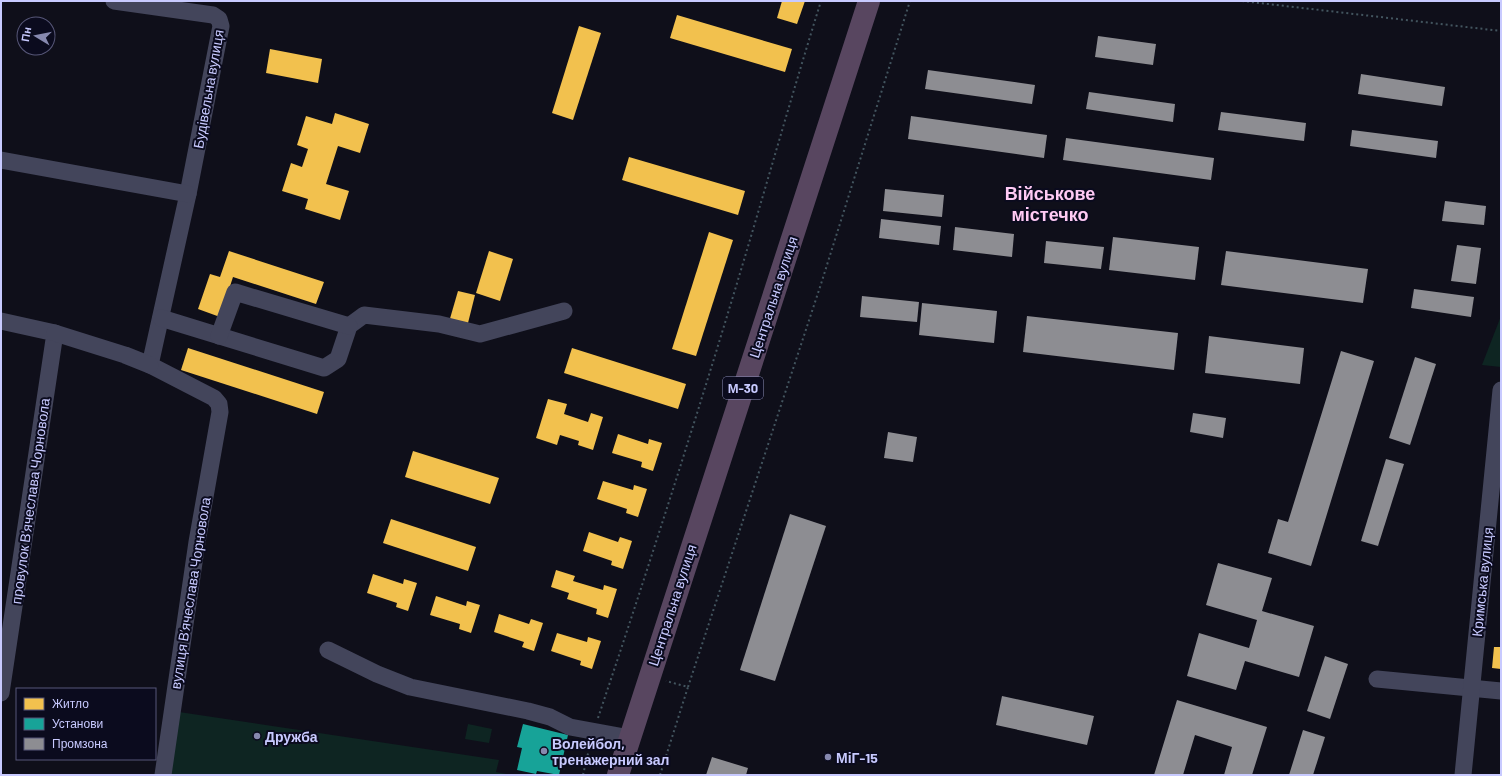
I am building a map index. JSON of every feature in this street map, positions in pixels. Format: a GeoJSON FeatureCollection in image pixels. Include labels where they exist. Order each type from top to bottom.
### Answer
{"type":"FeatureCollection","features":[{"type":"Feature","properties":{"kind":"highway","name":"Центральна вулиця"},"geometry":{"type":"LineString","coordinates":[[618,775],[869,1]]}},
{"type":"Feature","properties":{"kind":"street","name":"Будівельна вулиця"},"geometry":{"type":"LineString","coordinates":[[114,1],[213,15],[219,19],[221,26],[188,194],[150,365]]}},
{"type":"Feature","properties":{"kind":"street"},"geometry":{"type":"LineString","coordinates":[[1,160],[188,194]]}},
{"type":"Feature","properties":{"kind":"street"},"geometry":{"type":"LineString","coordinates":[[219,336],[235,292],[349,326]]}},
{"type":"Feature","properties":{"kind":"street"},"geometry":{"type":"LineString","coordinates":[[161,318],[324,368],[338,359],[349,326],[364,315],[439,324],[480,334],[564,311]]}},
{"type":"Feature","properties":{"kind":"street"},"geometry":{"type":"LineString","coordinates":[[1,321],[55,333],[125,355],[150,365]]}},
{"type":"Feature","properties":{"kind":"street","name":"провулок В'ячеслава Чорновола"},"geometry":{"type":"LineString","coordinates":[[1,694],[55,333]]}},
{"type":"Feature","properties":{"kind":"street","name":"вулиця Вʼячеслава Чорновола"},"geometry":{"type":"LineString","coordinates":[[150,365],[214,398],[219,404],[220,412],[197,542],[163,775]]}},
{"type":"Feature","properties":{"kind":"street","name":"Кримська вулиця"},"geometry":{"type":"LineString","coordinates":[[1463,775],[1472,688],[1494,530],[1501,390]]}},
{"type":"Feature","properties":{"kind":"street"},"geometry":{"type":"LineString","coordinates":[[328,650],[378,674],[410,687],[535,713],[550,717],[570,727],[630,738]]}},
{"type":"Feature","properties":{"kind":"street"},"geometry":{"type":"LineString","coordinates":[[1377,679],[1501,691]]}},
{"type":"Feature","properties":{"kind":"path"},"geometry":{"type":"LineString","coordinates":[[583,775],[594,732],[654,551],[752,233],[821,1]]}},
{"type":"Feature","properties":{"kind":"path"},"geometry":{"type":"LineString","coordinates":[[660,775],[821,284],[910,1]]}},
{"type":"Feature","properties":{"kind":"path"},"geometry":{"type":"LineString","coordinates":[[1242,1],[1501,32]]}},
{"type":"Feature","properties":{"kind":"path"},"geometry":{"type":"LineString","coordinates":[[663,680],[688,687]]}},
{"type":"Feature","properties":{"kind":"green space"},"geometry":{"type":"Polygon","coordinates":[[[1501,316],[1501,367],[1482,365],[1501,316]]]}},
{"type":"Feature","properties":{"kind":"green space","name":"Дружба"},"geometry":{"type":"Polygon","coordinates":[[[179,712],[499,760],[496,772],[512,775],[171,775],[179,712]]]}},
{"type":"Feature","properties":{"kind":"green space"},"geometry":{"type":"Polygon","coordinates":[[[468,724],[492,729],[489,743],[465,739],[468,724]]]}},
{"type":"Feature","properties":{"kind":"building: Житло"},"geometry":{"type":"Polygon","coordinates":[[[782,1],[805,1],[797,24],[777,18],[782,1]]]}},
{"type":"Feature","properties":{"kind":"building: Житло"},"geometry":{"type":"Polygon","coordinates":[[[677,15],[792,49],[785,72],[670,38],[677,15]]]}},
{"type":"Feature","properties":{"kind":"building: Житло"},"geometry":{"type":"Polygon","coordinates":[[[579,26],[601,33],[573,120],[552,113],[579,26]]]}},
{"type":"Feature","properties":{"kind":"building: Житло"},"geometry":{"type":"Polygon","coordinates":[[[270,49],[322,59],[318,83],[266,73],[270,49]]]}},
{"type":"Feature","properties":{"kind":"building: Житло"},"geometry":{"type":"Polygon","coordinates":[[[335,113],[369,124],[360,153],[338,146],[326,184],[349,191],[340,220],[305,209],[308,199],[282,191],[291,163],[302,167],[308,149],[297,145],[306,116],[332,124],[335,113]]]}},
{"type":"Feature","properties":{"kind":"building: Житло"},"geometry":{"type":"Polygon","coordinates":[[[629,157],[745,191],[738,215],[622,180],[629,157]]]}},
{"type":"Feature","properties":{"kind":"building: Житло"},"geometry":{"type":"Polygon","coordinates":[[[709,232],[733,240],[696,356],[672,349],[709,232]]]}},
{"type":"Feature","properties":{"kind":"building: Житло"},"geometry":{"type":"Polygon","coordinates":[[[229,251],[324,282],[316,304],[233,277],[220,317],[198,309],[210,274],[220,277],[229,251]]]}},
{"type":"Feature","properties":{"kind":"building: Житло"},"geometry":{"type":"Polygon","coordinates":[[[489,251],[513,259],[500,301],[476,293],[489,251]]]}},
{"type":"Feature","properties":{"kind":"building: Житло"},"geometry":{"type":"Polygon","coordinates":[[[458,291],[475,295],[467,327],[449,322],[458,291]]]}},
{"type":"Feature","properties":{"kind":"building: Житло"},"geometry":{"type":"Polygon","coordinates":[[[188,348],[324,392],[317,414],[181,370],[188,348]]]}},
{"type":"Feature","properties":{"kind":"building: Житло"},"geometry":{"type":"Polygon","coordinates":[[[572,348],[686,384],[678,409],[564,373],[572,348]]]}},
{"type":"Feature","properties":{"kind":"building: Житло"},"geometry":{"type":"Polygon","coordinates":[[[548,399],[567,404],[564,414],[588,422],[591,413],[603,417],[593,450],[578,445],[579,441],[560,435],[557,445],[536,438],[548,399]]]}},
{"type":"Feature","properties":{"kind":"building: Житло"},"geometry":{"type":"Polygon","coordinates":[[[618,434],[648,444],[649,439],[662,443],[653,471],[641,467],[642,462],[612,453],[618,434]]]}},
{"type":"Feature","properties":{"kind":"building: Житло"},"geometry":{"type":"Polygon","coordinates":[[[413,451],[499,478],[490,504],[405,477],[413,451]]]}},
{"type":"Feature","properties":{"kind":"building: Житло"},"geometry":{"type":"Polygon","coordinates":[[[603,481],[633,490],[634,485],[647,489],[638,517],[626,513],[627,509],[597,499],[603,481]]]}},
{"type":"Feature","properties":{"kind":"building: Житло"},"geometry":{"type":"Polygon","coordinates":[[[391,519],[476,547],[468,571],[383,543],[391,519]]]}},
{"type":"Feature","properties":{"kind":"building: Житло"},"geometry":{"type":"Polygon","coordinates":[[[589,532],[618,542],[620,537],[632,541],[623,569],[611,565],[612,561],[583,551],[589,532]]]}},
{"type":"Feature","properties":{"kind":"building: Житло"},"geometry":{"type":"Polygon","coordinates":[[[556,570],[575,576],[573,581],[603,590],[604,585],[617,589],[608,618],[596,614],[597,609],[567,599],[569,593],[551,587],[556,570]]]}},
{"type":"Feature","properties":{"kind":"building: Житло"},"geometry":{"type":"Polygon","coordinates":[[[373,574],[403,584],[404,579],[417,583],[408,611],[396,607],[397,603],[367,593],[373,574]]]}},
{"type":"Feature","properties":{"kind":"building: Житло"},"geometry":{"type":"Polygon","coordinates":[[[436,596],[466,606],[467,601],[480,605],[471,633],[459,629],[460,624],[430,615],[436,596]]]}},
{"type":"Feature","properties":{"kind":"building: Житло"},"geometry":{"type":"Polygon","coordinates":[[[499,614],[529,624],[531,619],[543,623],[534,651],[522,647],[524,642],[494,632],[499,614]]]}},
{"type":"Feature","properties":{"kind":"building: Житло"},"geometry":{"type":"Polygon","coordinates":[[[557,633],[587,642],[588,637],[601,641],[592,669],[580,665],[581,661],[551,651],[557,633]]]}},
{"type":"Feature","properties":{"kind":"building: Житло"},"geometry":{"type":"Polygon","coordinates":[[[1494,647],[1501,647],[1501,669],[1492,668],[1494,647]]]}},
{"type":"Feature","properties":{"kind":"building: Установи"},"geometry":{"type":"Polygon","coordinates":[[[523,724],[568,735],[559,775],[537,771],[536,774],[517,770],[522,748],[517,747],[523,724]]]}},
{"type":"Feature","properties":{"kind":"building: Промзона"},"geometry":{"type":"Polygon","coordinates":[[[1098,36],[1156,44],[1153,65],[1095,57],[1098,36]]]}},
{"type":"Feature","properties":{"kind":"building: Промзона"},"geometry":{"type":"Polygon","coordinates":[[[928,70],[1035,85],[1032,104],[925,89],[928,70]]]}},
{"type":"Feature","properties":{"kind":"building: Промзона"},"geometry":{"type":"Polygon","coordinates":[[[1361,74],[1445,87],[1442,106],[1358,94],[1361,74]]]}},
{"type":"Feature","properties":{"kind":"building: Промзона"},"geometry":{"type":"Polygon","coordinates":[[[1089,92],[1175,104],[1173,122],[1086,109],[1089,92]]]}},
{"type":"Feature","properties":{"kind":"building: Промзона"},"geometry":{"type":"Polygon","coordinates":[[[1221,112],[1306,123],[1304,141],[1218,130],[1221,112]]]}},
{"type":"Feature","properties":{"kind":"building: Промзона"},"geometry":{"type":"Polygon","coordinates":[[[911,116],[1047,135],[1044,158],[908,139],[911,116]]]}},
{"type":"Feature","properties":{"kind":"building: Промзона"},"geometry":{"type":"Polygon","coordinates":[[[1352,130],[1438,141],[1436,158],[1350,146],[1352,130]]]}},
{"type":"Feature","properties":{"kind":"building: Промзона"},"geometry":{"type":"Polygon","coordinates":[[[1066,138],[1214,158],[1211,180],[1063,160],[1066,138]]]}},
{"type":"Feature","properties":{"kind":"building: Промзона"},"geometry":{"type":"Polygon","coordinates":[[[885,189],[944,195],[942,217],[883,211],[885,189]]]}},
{"type":"Feature","properties":{"kind":"building: Промзона"},"geometry":{"type":"Polygon","coordinates":[[[1445,201],[1486,206],[1484,225],[1442,221],[1445,201]]]}},
{"type":"Feature","properties":{"kind":"building: Промзона"},"geometry":{"type":"Polygon","coordinates":[[[881,219],[941,226],[939,245],[879,238],[881,219]]]}},
{"type":"Feature","properties":{"kind":"building: Промзона"},"geometry":{"type":"Polygon","coordinates":[[[955,227],[1014,234],[1012,257],[953,250],[955,227]]]}},
{"type":"Feature","properties":{"kind":"building: Промзона"},"geometry":{"type":"Polygon","coordinates":[[[1113,237],[1199,247],[1195,280],[1109,270],[1113,237]]]}},
{"type":"Feature","properties":{"kind":"building: Промзона"},"geometry":{"type":"Polygon","coordinates":[[[1046,241],[1104,247],[1101,269],[1044,263],[1046,241]]]}},
{"type":"Feature","properties":{"kind":"building: Промзона"},"geometry":{"type":"Polygon","coordinates":[[[1457,245],[1481,248],[1476,284],[1451,281],[1457,245]]]}},
{"type":"Feature","properties":{"kind":"building: Промзона"},"geometry":{"type":"Polygon","coordinates":[[[1226,251],[1368,269],[1363,303],[1221,285],[1226,251]]]}},
{"type":"Feature","properties":{"kind":"building: Промзона"},"geometry":{"type":"Polygon","coordinates":[[[1414,289],[1474,297],[1471,317],[1411,308],[1414,289]]]}},
{"type":"Feature","properties":{"kind":"building: Промзона"},"geometry":{"type":"Polygon","coordinates":[[[862,296],[919,302],[917,322],[860,317],[862,296]]]}},
{"type":"Feature","properties":{"kind":"building: Промзона"},"geometry":{"type":"Polygon","coordinates":[[[922,303],[997,311],[994,343],[919,335],[922,303]]]}},
{"type":"Feature","properties":{"kind":"building: Промзона"},"geometry":{"type":"Polygon","coordinates":[[[1027,316],[1178,333],[1174,370],[1023,352],[1027,316]]]}},
{"type":"Feature","properties":{"kind":"building: Промзона"},"geometry":{"type":"Polygon","coordinates":[[[1209,336],[1304,348],[1300,384],[1205,373],[1209,336]]]}},
{"type":"Feature","properties":{"kind":"building: Промзона"},"geometry":{"type":"Polygon","coordinates":[[[1341,351],[1374,361],[1311,566],[1268,553],[1278,519],[1288,522],[1341,351]]]}},
{"type":"Feature","properties":{"kind":"building: Промзона"},"geometry":{"type":"Polygon","coordinates":[[[1415,357],[1436,364],[1410,445],[1389,438],[1415,357]]]}},
{"type":"Feature","properties":{"kind":"building: Промзона"},"geometry":{"type":"Polygon","coordinates":[[[1193,413],[1226,418],[1223,438],[1190,432],[1193,413]]]}},
{"type":"Feature","properties":{"kind":"building: Промзона"},"geometry":{"type":"Polygon","coordinates":[[[888,432],[917,437],[913,462],[884,458],[888,432]]]}},
{"type":"Feature","properties":{"kind":"building: Промзона"},"geometry":{"type":"Polygon","coordinates":[[[1386,459],[1404,464],[1378,546],[1361,541],[1386,459]]]}},
{"type":"Feature","properties":{"kind":"building: Промзона"},"geometry":{"type":"Polygon","coordinates":[[[790,514],[826,526],[775,681],[740,670],[790,514]]]}},
{"type":"Feature","properties":{"kind":"building: Промзона"},"geometry":{"type":"Polygon","coordinates":[[[1218,563],[1272,578],[1262,611],[1314,626],[1299,677],[1245,661],[1236,690],[1187,676],[1199,633],[1249,648],[1257,620],[1206,605],[1218,563]]]}},
{"type":"Feature","properties":{"kind":"building: Промзона"},"geometry":{"type":"Polygon","coordinates":[[[1325,656],[1348,664],[1330,719],[1307,711],[1325,656]]]}},
{"type":"Feature","properties":{"kind":"building: Промзона"},"geometry":{"type":"Polygon","coordinates":[[[1002,696],[1094,716],[1087,745],[996,725],[1002,696]]]}},
{"type":"Feature","properties":{"kind":"building: Промзона"},"geometry":{"type":"Polygon","coordinates":[[[1177,700],[1267,727],[1252,775],[1224,775],[1232,747],[1195,735],[1183,775],[1154,775],[1177,700]]]}},
{"type":"Feature","properties":{"kind":"building: Промзона"},"geometry":{"type":"Polygon","coordinates":[[[1303,730],[1325,737],[1313,775],[1289,775],[1303,730]]]}},
{"type":"Feature","properties":{"kind":"building: Промзона"},"geometry":{"type":"Polygon","coordinates":[[[712,757],[748,768],[746,775],[706,775],[712,757]]]}},
{"type":"Feature","properties":{"kind":"place","name":"Дружба"},"geometry":{"type":"Point","coordinates":[257,736]}},
{"type":"Feature","properties":{"kind":"place","name":"Волейбол, тренажерний зал"},"geometry":{"type":"Point","coordinates":[544,751]}},
{"type":"Feature","properties":{"kind":"place","name":"МіГ-15"},"geometry":{"type":"Point","coordinates":[828,757]}},
{"type":"Feature","properties":{"kind":"district","name":"Військове містечко"},"geometry":{"type":"Point","coordinates":[1050,203]}}]}
